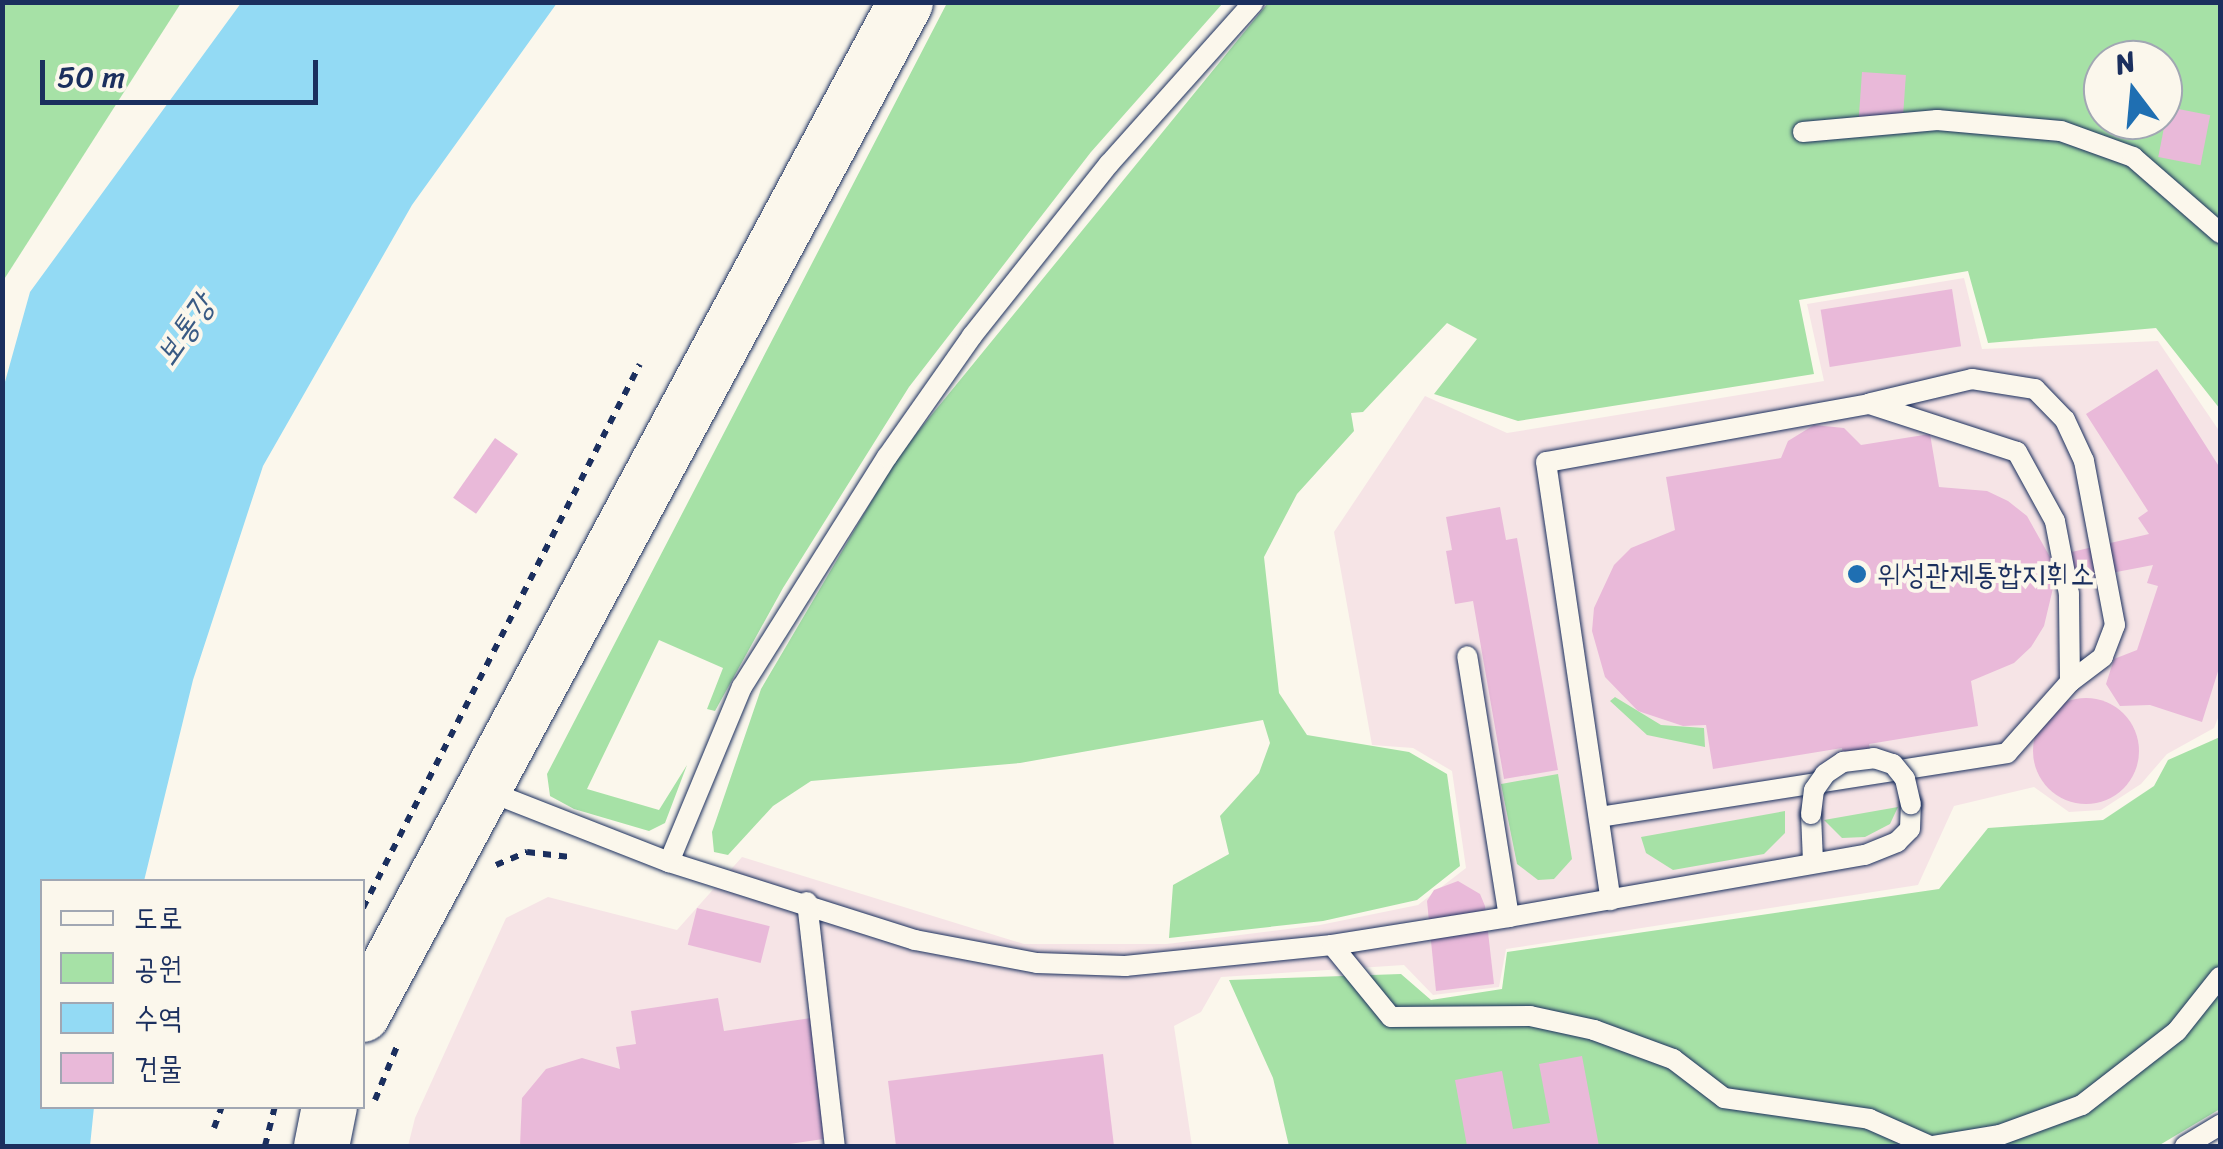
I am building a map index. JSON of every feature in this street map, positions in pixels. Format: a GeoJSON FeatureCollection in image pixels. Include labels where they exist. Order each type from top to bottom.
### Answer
{"type":"FeatureCollection","features":[{"type":"Feature","properties":{"kind":"main road"},"geometry":{"type":"LineString","coordinates":[[384,1022],[485,790],[904,2]]}},
{"type":"Feature","properties":{"kind":"main road"},"geometry":{"type":"LineString","coordinates":[[321,1146],[350,1110]]}},
{"type":"Feature","properties":{"kind":"lane"},"geometry":{"type":"LineString","coordinates":[[668,862],[742,687],[887,456],[972,336],[1110,164],[1254,2]]}},
{"type":"Feature","properties":{"kind":"lane"},"geometry":{"type":"LineString","coordinates":[[1802,132],[1937,120],[2061,131],[2134,157],[2220,233]]}},
{"type":"Feature","properties":{"kind":"lane"},"geometry":{"type":"LineString","coordinates":[[1599,817],[2007,753],[2070,682],[2104,657],[2115,626],[2084,461],[2065,420],[2035,388],[1972,379],[1869,404],[1546,462],[1611,900]]}},
{"type":"Feature","properties":{"kind":"lane"},"geometry":{"type":"LineString","coordinates":[[1869,404],[2017,452],[2055,522],[2069,594],[2070,682]]}},
{"type":"Feature","properties":{"kind":"lane"},"geometry":{"type":"LineString","coordinates":[[1467,656],[1509,916]]}},
{"type":"Feature","properties":{"kind":"lane"},"geometry":{"type":"LineString","coordinates":[[485,790],[668,862],[806,902],[916,940],[1036,963],[1125,966],[1332,945],[1611,900],[1813,861],[1897,842],[1910,829],[1911,804],[1905,779],[1893,764],[1874,758],[1843,762],[1825,774],[1814,790],[1810,814],[1813,861]]}},
{"type":"Feature","properties":{"kind":"lane"},"geometry":{"type":"LineString","coordinates":[[806,902],[835,1146]]}},
{"type":"Feature","properties":{"kind":"lane"},"geometry":{"type":"LineString","coordinates":[[1332,945],[1391,1018],[1530,1016],[1594,1030],[1673,1059],[1724,1098],[1869,1119],[1931,1146],[2000,1135],[2082,1105],[2177,1031],[2220,978]]}},
{"type":"Feature","properties":{"kind":"lane"},"geometry":{"type":"LineString","coordinates":[[2185,1146],[2220,1124]]}},
{"type":"Feature","properties":{"kind":"path"},"geometry":{"type":"LineString","coordinates":[[365,903],[640,364]]}},
{"type":"Feature","properties":{"kind":"path"},"geometry":{"type":"LineString","coordinates":[[490,870],[527,852],[586,862]]}},
{"type":"Feature","properties":{"kind":"path"},"geometry":{"type":"LineString","coordinates":[[365,1071],[384,1022]]}},
{"type":"Feature","properties":{"kind":"path"},"geometry":{"type":"LineString","coordinates":[[214,1128],[221,1109]]}},
{"type":"Feature","properties":{"kind":"path"},"geometry":{"type":"LineString","coordinates":[[265,1146],[274,1109]]}},
{"type":"Feature","properties":{"kind":"shaded area","name":"위성관제통합지휘소"},"geometry":{"type":"Polygon","coordinates":[[[1964,278],[1982,349],[2158,341],[2220,432],[2220,713],[2214,728],[2167,754],[2141,784],[2101,810],[2069,812],[2034,787],[1954,806],[1918,885],[1506,949],[1499,987],[1433,995],[1404,965],[1221,977],[1201,1012],[1174,1026],[1192,1146],[408,1146],[415,1118],[506,918],[548,897],[677,930],[742,857],[1024,944],[1167,944],[1320,925],[1418,905],[1466,868],[1452,771],[1413,748],[1372,745],[1334,532],[1425,396],[1507,433],[1824,381],[1807,304],[1964,278]]]}},
{"type":"Feature","properties":{"kind":"green space"},"geometry":{"type":"Polygon","coordinates":[[[2,3],[181,3],[3,281],[2,280],[2,3]]]}},
{"type":"Feature","properties":{"kind":"green space"},"geometry":{"type":"Polygon","coordinates":[[[947,3],[1223,3],[1091,152],[909,387],[783,588],[715,711],[707,709],[723,668],[659,640],[587,789],[659,810],[687,765],[665,823],[649,831],[574,809],[550,796],[547,774],[947,3]]]}},
{"type":"Feature","properties":{"kind":"green space"},"geometry":{"type":"Polygon","coordinates":[[[1268,3],[2220,3],[2220,409],[2156,328],[1988,343],[1968,271],[1799,300],[1814,374],[1518,421],[1434,394],[1477,339],[1447,323],[1363,412],[1351,413],[1354,431],[1297,494],[1264,557],[1279,693],[1307,735],[1409,752],[1447,774],[1460,866],[1417,900],[1323,921],[1169,938],[1173,885],[1229,854],[1220,816],[1259,773],[1270,743],[1263,720],[1020,763],[811,781],[773,806],[728,855],[714,852],[712,832],[761,689],[898,456],[1268,3]]]}},
{"type":"Feature","properties":{"kind":"green space"},"geometry":{"type":"Polygon","coordinates":[[[1615,697],[1661,725],[1704,728],[1705,747],[1647,735],[1610,701],[1615,697]]]}},
{"type":"Feature","properties":{"kind":"green space"},"geometry":{"type":"Polygon","coordinates":[[[2220,737],[2220,1109],[2158,1146],[1289,1146],[1273,1078],[1229,980],[1401,974],[1431,1000],[1502,989],[1507,952],[1939,889],[1988,828],[2103,820],[2154,786],[2168,760],[2220,737]]]}},
{"type":"Feature","properties":{"kind":"green space"},"geometry":{"type":"Polygon","coordinates":[[[1558,774],[1572,859],[1554,879],[1538,880],[1517,864],[1501,784],[1558,774]]]}},
{"type":"Feature","properties":{"kind":"green space"},"geometry":{"type":"Polygon","coordinates":[[[1898,807],[1890,824],[1865,837],[1842,838],[1824,820],[1898,807]]]}},
{"type":"Feature","properties":{"kind":"green space"},"geometry":{"type":"Polygon","coordinates":[[[1785,811],[1785,833],[1764,854],[1673,870],[1646,853],[1641,837],[1785,811]]]}},
{"type":"Feature","properties":{"kind":"water","name":"보통강"},"geometry":{"type":"Polygon","coordinates":[[[241,3],[557,3],[412,205],[263,466],[193,680],[144,879],[40,879],[40,1109],[94,1109],[90,1146],[3,1146],[3,389],[30,292],[241,3]]]}},
{"type":"Feature","properties":{"kind":"building"},"geometry":{"type":"Polygon","coordinates":[[[1862,72],[1906,75],[1903,122],[1859,119],[1862,72]]]}},
{"type":"Feature","properties":{"kind":"building"},"geometry":{"type":"Polygon","coordinates":[[[2183,110],[2210,115],[2200,165],[2158,157],[2162,140],[2183,140],[2183,110]]]}},
{"type":"Feature","properties":{"kind":"building"},"geometry":{"type":"Polygon","coordinates":[[[1952,289],[1961,346],[1830,367],[1821,310],[1952,289]]]}},
{"type":"Feature","properties":{"kind":"building","name":"위성관제통합지휘소"},"geometry":{"type":"Polygon","coordinates":[[[2157,369],[2220,468],[2220,665],[2202,722],[2150,705],[2120,706],[2106,684],[2114,659],[2137,650],[2158,586],[2147,583],[2153,565],[2054,584],[2044,626],[2031,647],[2014,663],[1971,681],[1978,726],[1869,744],[1874,771],[1846,775],[1842,748],[1713,769],[1706,725],[1683,726],[1638,711],[1605,677],[1592,631],[1594,608],[1614,565],[1631,548],[1675,530],[1666,477],[1781,458],[1788,441],[1814,425],[1844,428],[1861,445],[1930,434],[1939,487],[1987,491],[2008,501],[2027,516],[2050,557],[2149,534],[2138,518],[2148,511],[2086,414],[2157,369]]]}},
{"type":"Feature","properties":{"kind":"building"},"geometry":{"type":"Polygon","coordinates":[[[495,438],[518,454],[476,514],[453,498],[495,438]]]}},
{"type":"Feature","properties":{"kind":"building"},"geometry":{"type":"Polygon","coordinates":[[[1500,507],[1506,540],[1517,538],[1558,770],[1504,779],[1473,601],[1455,604],[1446,551],[1452,550],[1446,517],[1500,507]]]}},
{"type":"Feature","properties":{"kind":"building"},"geometry":{"type":"Polygon","coordinates":[[[2086,698],[2106,702],[2123,714],[2135,731],[2139,751],[2135,771],[2123,788],[2106,800],[2086,804],[2066,800],[2049,788],[2037,771],[2033,751],[2037,731],[2049,714],[2066,702],[2086,698]]]}},
{"type":"Feature","properties":{"kind":"building"},"geometry":{"type":"Polygon","coordinates":[[[1458,881],[1480,894],[1485,906],[1494,984],[1436,991],[1427,901],[1434,890],[1458,881]]]}},
{"type":"Feature","properties":{"kind":"building"},"geometry":{"type":"Polygon","coordinates":[[[697,908],[770,926],[761,963],[688,945],[697,908]]]}},
{"type":"Feature","properties":{"kind":"building"},"geometry":{"type":"Polygon","coordinates":[[[718,998],[724,1031],[811,1018],[830,1138],[776,1146],[520,1146],[522,1098],[546,1069],[582,1058],[620,1069],[616,1047],[636,1044],[631,1011],[718,998]]]}},
{"type":"Feature","properties":{"kind":"building"},"geometry":{"type":"Polygon","coordinates":[[[1103,1054],[1114,1146],[896,1146],[888,1081],[1103,1054]]]}},
{"type":"Feature","properties":{"kind":"building"},"geometry":{"type":"Polygon","coordinates":[[[1582,1056],[1599,1146],[1467,1146],[1455,1080],[1502,1071],[1513,1129],[1550,1123],[1539,1064],[1582,1056]]]}},
{"type":"Feature","properties":{"kind":"place","name":"위성관제통합지휘소"},"geometry":{"type":"Point","coordinates":[1857,574]}}]}
